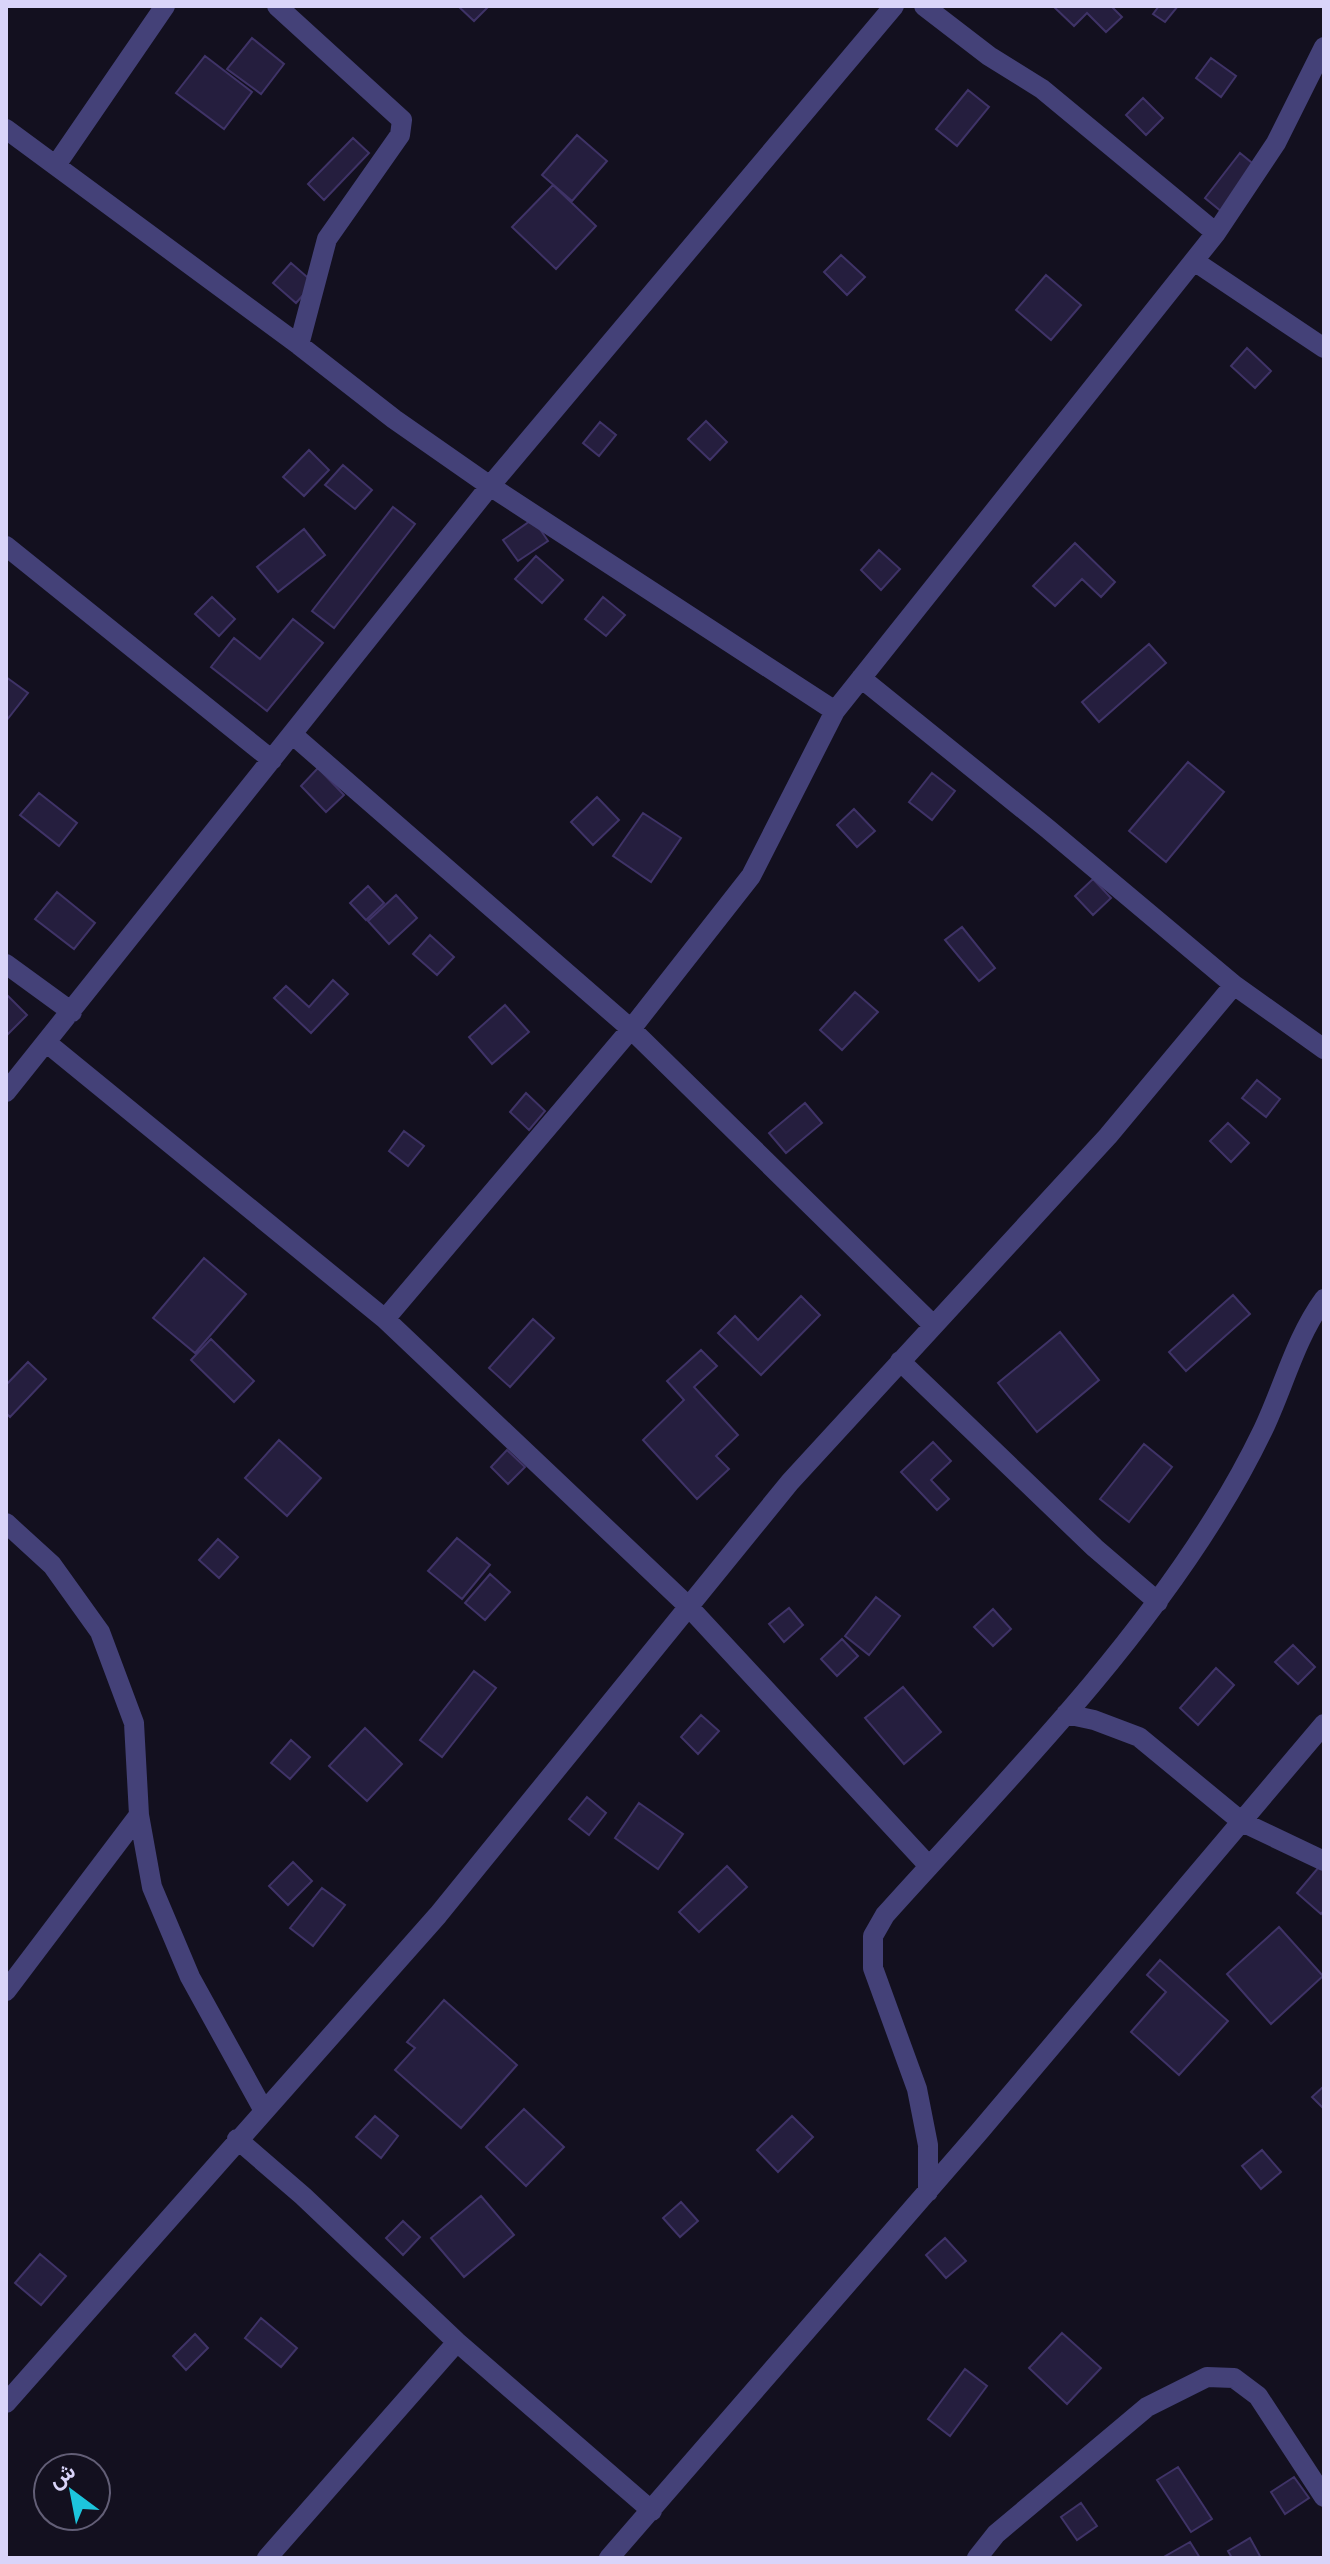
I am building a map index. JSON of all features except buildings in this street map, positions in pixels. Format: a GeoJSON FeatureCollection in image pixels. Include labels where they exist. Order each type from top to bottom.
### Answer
{"type":"FeatureCollection","features":[{"type":"Feature","properties":{"kind":"street"},"geometry":{"type":"LineString","coordinates":[[56,165],[165,6]]}},
{"type":"Feature","properties":{"kind":"street"},"geometry":{"type":"LineString","coordinates":[[277,6],[402,120],[400,135],[327,239],[299,345]]}},
{"type":"Feature","properties":{"kind":"street"},"geometry":{"type":"LineString","coordinates":[[6,1092],[490,486],[894,6]]}},
{"type":"Feature","properties":{"kind":"street"},"geometry":{"type":"LineString","coordinates":[[924,6],[989,56],[1042,89],[1216,233]]}},
{"type":"Feature","properties":{"kind":"street"},"geometry":{"type":"LineString","coordinates":[[385,1319],[631,1029],[751,876],[835,711],[1216,233],[1276,143],[1324,47]]}},
{"type":"Feature","properties":{"kind":"street"},"geometry":{"type":"LineString","coordinates":[[6,129],[394,419],[490,486],[835,711]]}},
{"type":"Feature","properties":{"kind":"street"},"geometry":{"type":"LineString","coordinates":[[1194,261],[1324,348]]}},
{"type":"Feature","properties":{"kind":"street"},"geometry":{"type":"LineString","coordinates":[[6,546],[272,760]]}},
{"type":"Feature","properties":{"kind":"street"},"geometry":{"type":"LineString","coordinates":[[861,678],[1234,985],[1324,1049]]}},
{"type":"Feature","properties":{"kind":"street"},"geometry":{"type":"LineString","coordinates":[[292,734],[631,1029],[933,1325]]}},
{"type":"Feature","properties":{"kind":"street"},"geometry":{"type":"LineString","coordinates":[[6,964],[72,1012]]}},
{"type":"Feature","properties":{"kind":"street"},"geometry":{"type":"LineString","coordinates":[[6,2403],[438,1915],[790,1482],[1108,1136],[1234,985]]}},
{"type":"Feature","properties":{"kind":"street"},"geometry":{"type":"LineString","coordinates":[[47,1043],[385,1319],[688,1606],[929,1866]]}},
{"type":"Feature","properties":{"kind":"street"},"geometry":{"type":"LineString","coordinates":[[928,2192],[928,2145],[917,2089],[873,1968],[873,1936],[885,1915],[1066,1714],[1158,1602],[1224,1502],[1263,1429],[1295,1348],[1324,1299]]}},
{"type":"Feature","properties":{"kind":"street"},"geometry":{"type":"LineString","coordinates":[[900,1361],[1095,1548],[1158,1602]]}},
{"type":"Feature","properties":{"kind":"street"},"geometry":{"type":"LineString","coordinates":[[6,1523],[52,1565],[100,1632],[134,1723],[139,1815],[152,1887],[190,1977],[264,2111]]}},
{"type":"Feature","properties":{"kind":"street"},"geometry":{"type":"LineString","coordinates":[[1066,1714],[1094,1720],[1139,1737],[1242,1822],[1324,1861]]}},
{"type":"Feature","properties":{"kind":"street"},"geometry":{"type":"LineString","coordinates":[[609,2558],[630,2548],[652,2511],[928,2192],[1324,1724]]}},
{"type":"Feature","properties":{"kind":"street"},"geometry":{"type":"LineString","coordinates":[[6,1991],[139,1815]]}},
{"type":"Feature","properties":{"kind":"street"},"geometry":{"type":"LineString","coordinates":[[237,2139],[303,2196],[457,2342],[652,2511]]}},
{"type":"Feature","properties":{"kind":"street"},"geometry":{"type":"LineString","coordinates":[[267,2558],[457,2342]]}},
{"type":"Feature","properties":{"kind":"street"},"geometry":{"type":"LineString","coordinates":[[977,2558],[996,2534],[1147,2407],[1207,2377],[1234,2378],[1258,2396],[1324,2497]]}}]}
